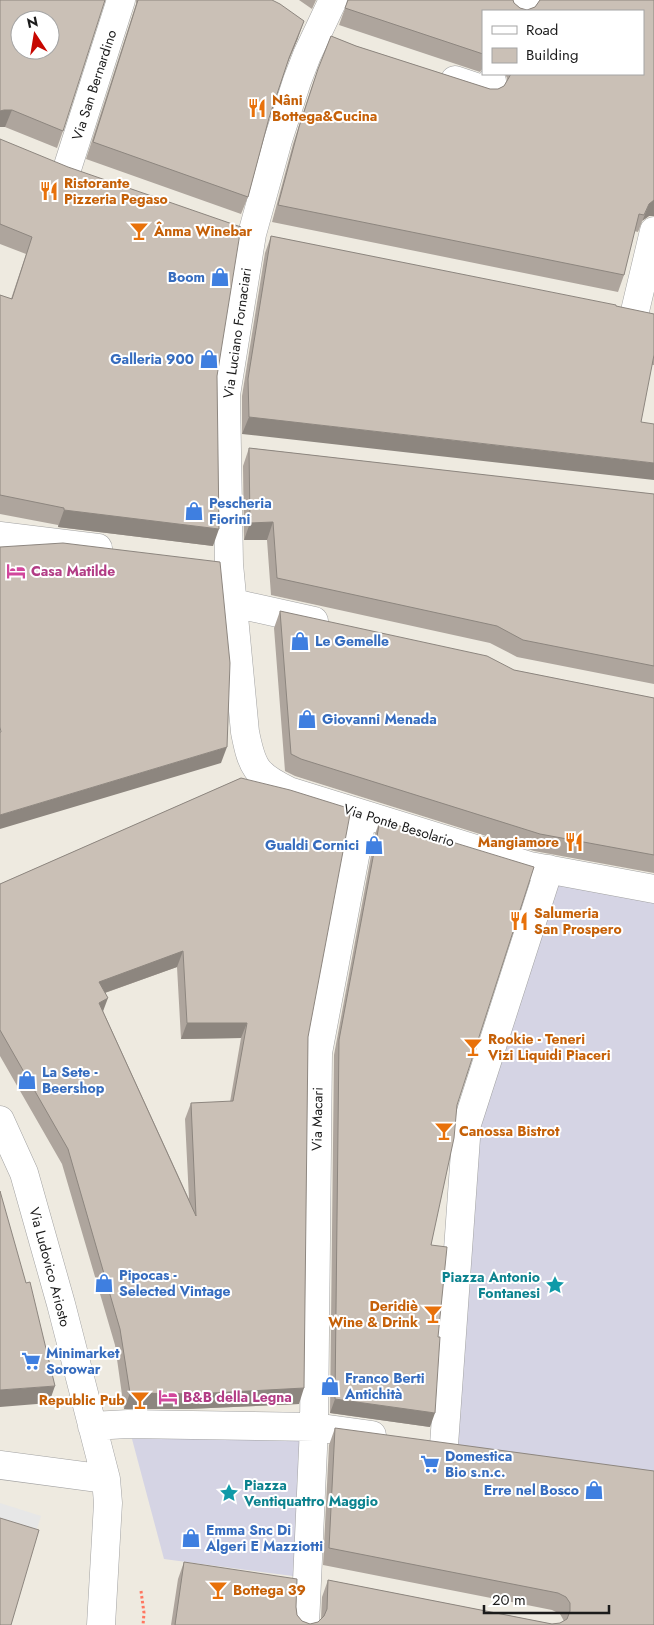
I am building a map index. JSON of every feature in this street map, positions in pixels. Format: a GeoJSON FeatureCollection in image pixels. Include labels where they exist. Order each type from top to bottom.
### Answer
{"type":"FeatureCollection","features":[{"type":"Feature","properties":{"kind":"street","name":"Via San Bernardino"},"geometry":{"type":"LineString","coordinates":[[42,159],[76,173],[121,0]]}},
{"type":"Feature","properties":{"kind":"street","name":"Via Luciano Fornaciari"},"geometry":{"type":"LineString","coordinates":[[256,768],[250,753],[246,732],[229,564],[237,449],[226,395],[242,231],[278,140],[307,55],[333,0]]}},
{"type":"Feature","properties":{"kind":"street"},"geometry":{"type":"LineString","coordinates":[[431,72],[488,90],[492,81]]}},
{"type":"Feature","properties":{"kind":"street"},"geometry":{"type":"LineString","coordinates":[[242,231],[280,240]]}},
{"type":"Feature","properties":{"kind":"street"},"geometry":{"type":"LineString","coordinates":[[607,305],[645,313],[654,231]]}},
{"type":"Feature","properties":{"kind":"street"},"geometry":{"type":"LineString","coordinates":[[0,536],[124,551]]}},
{"type":"Feature","properties":{"kind":"street"},"geometry":{"type":"LineString","coordinates":[[200,561],[229,564]]}},
{"type":"Feature","properties":{"kind":"street"},"geometry":{"type":"LineString","coordinates":[[233,603],[340,626]]}},
{"type":"Feature","properties":{"kind":"street","name":"Via Ponte Besolario"},"geometry":{"type":"LineString","coordinates":[[256,768],[269,781],[290,791],[530,866],[654,889]]}},
{"type":"Feature","properties":{"kind":"street","name":"Via Macari"},"geometry":{"type":"LineString","coordinates":[[305,1625],[318,1580],[314,1428],[318,1053],[363,814]]}},
{"type":"Feature","properties":{"kind":"street"},"geometry":{"type":"LineString","coordinates":[[473,1449],[434,1444],[466,1124],[549,869]]}},
{"type":"Feature","properties":{"kind":"street","name":"Via Ludovico Ariosto"},"geometry":{"type":"LineString","coordinates":[[0,1120],[24,1173],[61,1304],[106,1480],[108,1502],[101,1625]]}},
{"type":"Feature","properties":{"kind":"street"},"geometry":{"type":"LineString","coordinates":[[92,1426],[128,1424],[314,1428],[395,1438]]}},
{"type":"Feature","properties":{"kind":"street"},"geometry":{"type":"LineString","coordinates":[[0,1465],[106,1480]]}},
{"type":"Feature","properties":{"kind":"shaded area","name":"Piazza Antonio Fontanesi"},"geometry":{"type":"Polygon","coordinates":[[[549,869],[654,889],[654,1473],[444,1445],[467,1124],[549,869]]]}},
{"type":"Feature","properties":{"kind":"shaded area","name":"Piazza Ventiquattro Maggio"},"geometry":{"type":"Polygon","coordinates":[[[128,1424],[314,1427],[308,1578],[164,1559],[128,1424]]]}},
{"type":"Feature","properties":{"kind":"shaded area"},"geometry":{"type":"Polygon","coordinates":[[[0,1503],[41,1516],[32,1544],[0,1534],[0,1503]]]}},
{"type":"Feature","properties":{"kind":"building"},"geometry":{"type":"Polygon","coordinates":[[[0,0],[105,0],[63,131],[12,110],[0,111],[0,0]]]}},
{"type":"Feature","properties":{"kind":"building"},"geometry":{"type":"Polygon","coordinates":[[[138,0],[272,0],[304,21],[289,58],[269,118],[248,197],[93,142],[138,0]]]}},
{"type":"Feature","properties":{"kind":"building"},"geometry":{"type":"Polygon","coordinates":[[[348,0],[513,0],[520,8],[527,10],[482,10],[482,54],[345,8],[348,0]]]}},
{"type":"Feature","properties":{"kind":"building"},"geometry":{"type":"Polygon","coordinates":[[[540,0],[654,0],[654,200],[649,204],[644,215],[639,214],[624,275],[278,205],[299,127],[331,36],[356,46],[490,89],[498,89],[504,86],[510,75],[644,75],[644,10],[527,10],[535,7],[540,0]]]}},
{"type":"Feature","properties":{"kind":"building"},"geometry":{"type":"Polygon","coordinates":[[[0,139],[68,167],[241,227],[217,376],[219,529],[64,510],[64,508],[0,495],[0,295],[12,299],[32,237],[0,224],[0,139]]]}},
{"type":"Feature","properties":{"kind":"building"},"geometry":{"type":"Polygon","coordinates":[[[271,236],[654,314],[654,355],[641,422],[654,424],[654,463],[249,417],[248,379],[271,236]]]}},
{"type":"Feature","properties":{"kind":"building"},"geometry":{"type":"Polygon","coordinates":[[[249,448],[654,494],[654,666],[523,640],[497,626],[277,578],[273,522],[250,523],[249,448]]]}},
{"type":"Feature","properties":{"kind":"building"},"geometry":{"type":"Polygon","coordinates":[[[63,543],[220,562],[230,663],[227,747],[0,815],[0,547],[63,543]]]}},
{"type":"Feature","properties":{"kind":"building"},"geometry":{"type":"Polygon","coordinates":[[[280,611],[487,656],[514,670],[654,698],[654,855],[540,834],[301,759],[291,754],[280,611]]]}},
{"type":"Feature","properties":{"kind":"building"},"geometry":{"type":"Polygon","coordinates":[[[241,778],[290,790],[351,809],[308,1037],[304,1388],[194,1394],[130,1393],[120,1329],[68,1149],[0,1030],[0,884],[241,778]],[[183,951],[99,982],[108,998],[99,1003],[196,1216],[191,1103],[233,1101],[247,1023],[187,1023],[183,951]]]}},
{"type":"Feature","properties":{"kind":"building"},"geometry":{"type":"Polygon","coordinates":[[[380,820],[534,867],[457,1105],[454,1138],[431,1245],[447,1247],[438,1337],[440,1337],[435,1413],[335,1399],[339,1040],[380,820]]]}},
{"type":"Feature","properties":{"kind":"building"},"geometry":{"type":"Polygon","coordinates":[[[0,1191],[26,1283],[30,1282],[55,1386],[0,1390],[0,1191]]]}},
{"type":"Feature","properties":{"kind":"building"},"geometry":{"type":"Polygon","coordinates":[[[335,1428],[654,1471],[654,1625],[175,1625],[184,1562],[297,1579],[297,1615],[302,1621],[310,1624],[318,1622],[324,1616],[327,1609],[328,1580],[552,1624],[560,1623],[567,1619],[570,1603],[566,1597],[558,1593],[329,1548],[335,1428]]]}},
{"type":"Feature","properties":{"kind":"building"},"geometry":{"type":"Polygon","coordinates":[[[0,1518],[39,1530],[11,1625],[0,1625],[0,1518]]]}},
{"type":"Feature","properties":{"kind":"place","name":"Nâni Bottega&Cucina"},"geometry":{"type":"Point","coordinates":[257,108]}},
{"type":"Feature","properties":{"kind":"place","name":"Ristorante Pizzeria Pegaso"},"geometry":{"type":"Point","coordinates":[49,191]}},
{"type":"Feature","properties":{"kind":"place","name":"Ânma Winebar"},"geometry":{"type":"Point","coordinates":[139,231]}},
{"type":"Feature","properties":{"kind":"place","name":"Boom"},"geometry":{"type":"Point","coordinates":[220,277]}},
{"type":"Feature","properties":{"kind":"place","name":"Galleria 900"},"geometry":{"type":"Point","coordinates":[209,359]}},
{"type":"Feature","properties":{"kind":"place","name":"Pescheria Fiorini"},"geometry":{"type":"Point","coordinates":[194,511]}},
{"type":"Feature","properties":{"kind":"place","name":"Casa Matilde"},"geometry":{"type":"Point","coordinates":[16,571]}},
{"type":"Feature","properties":{"kind":"place","name":"Le Gemelle"},"geometry":{"type":"Point","coordinates":[300,641]}},
{"type":"Feature","properties":{"kind":"place","name":"Giovanni Menada"},"geometry":{"type":"Point","coordinates":[307,719]}},
{"type":"Feature","properties":{"kind":"place","name":"Mangiamore"},"geometry":{"type":"Point","coordinates":[574,842]}},
{"type":"Feature","properties":{"kind":"place","name":"Gualdi Cornici"},"geometry":{"type":"Point","coordinates":[374,845]}},
{"type":"Feature","properties":{"kind":"place","name":"Salumeria San Prospero"},"geometry":{"type":"Point","coordinates":[519,921]}},
{"type":"Feature","properties":{"kind":"place","name":"Rookie - Teneri Vizi Liquidi Piaceri"},"geometry":{"type":"Point","coordinates":[473,1047]}},
{"type":"Feature","properties":{"kind":"place","name":"La Sete - Beershop"},"geometry":{"type":"Point","coordinates":[27,1080]}},
{"type":"Feature","properties":{"kind":"place","name":"Canossa Bistrot"},"geometry":{"type":"Point","coordinates":[444,1131]}},
{"type":"Feature","properties":{"kind":"place","name":"Pipocas - Selected Vintage"},"geometry":{"type":"Point","coordinates":[104,1283]}},
{"type":"Feature","properties":{"kind":"place","name":"Piazza Antonio Fontanesi"},"geometry":{"type":"Point","coordinates":[555,1285]}},
{"type":"Feature","properties":{"kind":"place","name":"Deridiè Wine & Drink"},"geometry":{"type":"Point","coordinates":[433,1314]}},
{"type":"Feature","properties":{"kind":"place","name":"Minimarket Sorowar"},"geometry":{"type":"Point","coordinates":[31,1361]}},
{"type":"Feature","properties":{"kind":"place","name":"Franco Berti Antichità"},"geometry":{"type":"Point","coordinates":[330,1386]}},
{"type":"Feature","properties":{"kind":"place","name":"B&B della Legna"},"geometry":{"type":"Point","coordinates":[168,1397]}},
{"type":"Feature","properties":{"kind":"place","name":"Republic Pub"},"geometry":{"type":"Point","coordinates":[140,1400]}},
{"type":"Feature","properties":{"kind":"place","name":"Domestica Bio s.n.c."},"geometry":{"type":"Point","coordinates":[430,1464]}},
{"type":"Feature","properties":{"kind":"place","name":"Erre nel Bosco"},"geometry":{"type":"Point","coordinates":[594,1490]}},
{"type":"Feature","properties":{"kind":"place","name":"Piazza Ventiquattro Maggio"},"geometry":{"type":"Point","coordinates":[229,1493]}},
{"type":"Feature","properties":{"kind":"place","name":"Emma Snc Di Algeri E Mazziotti"},"geometry":{"type":"Point","coordinates":[191,1538]}},
{"type":"Feature","properties":{"kind":"place","name":"Bottega 39"},"geometry":{"type":"Point","coordinates":[218,1590]}}]}
